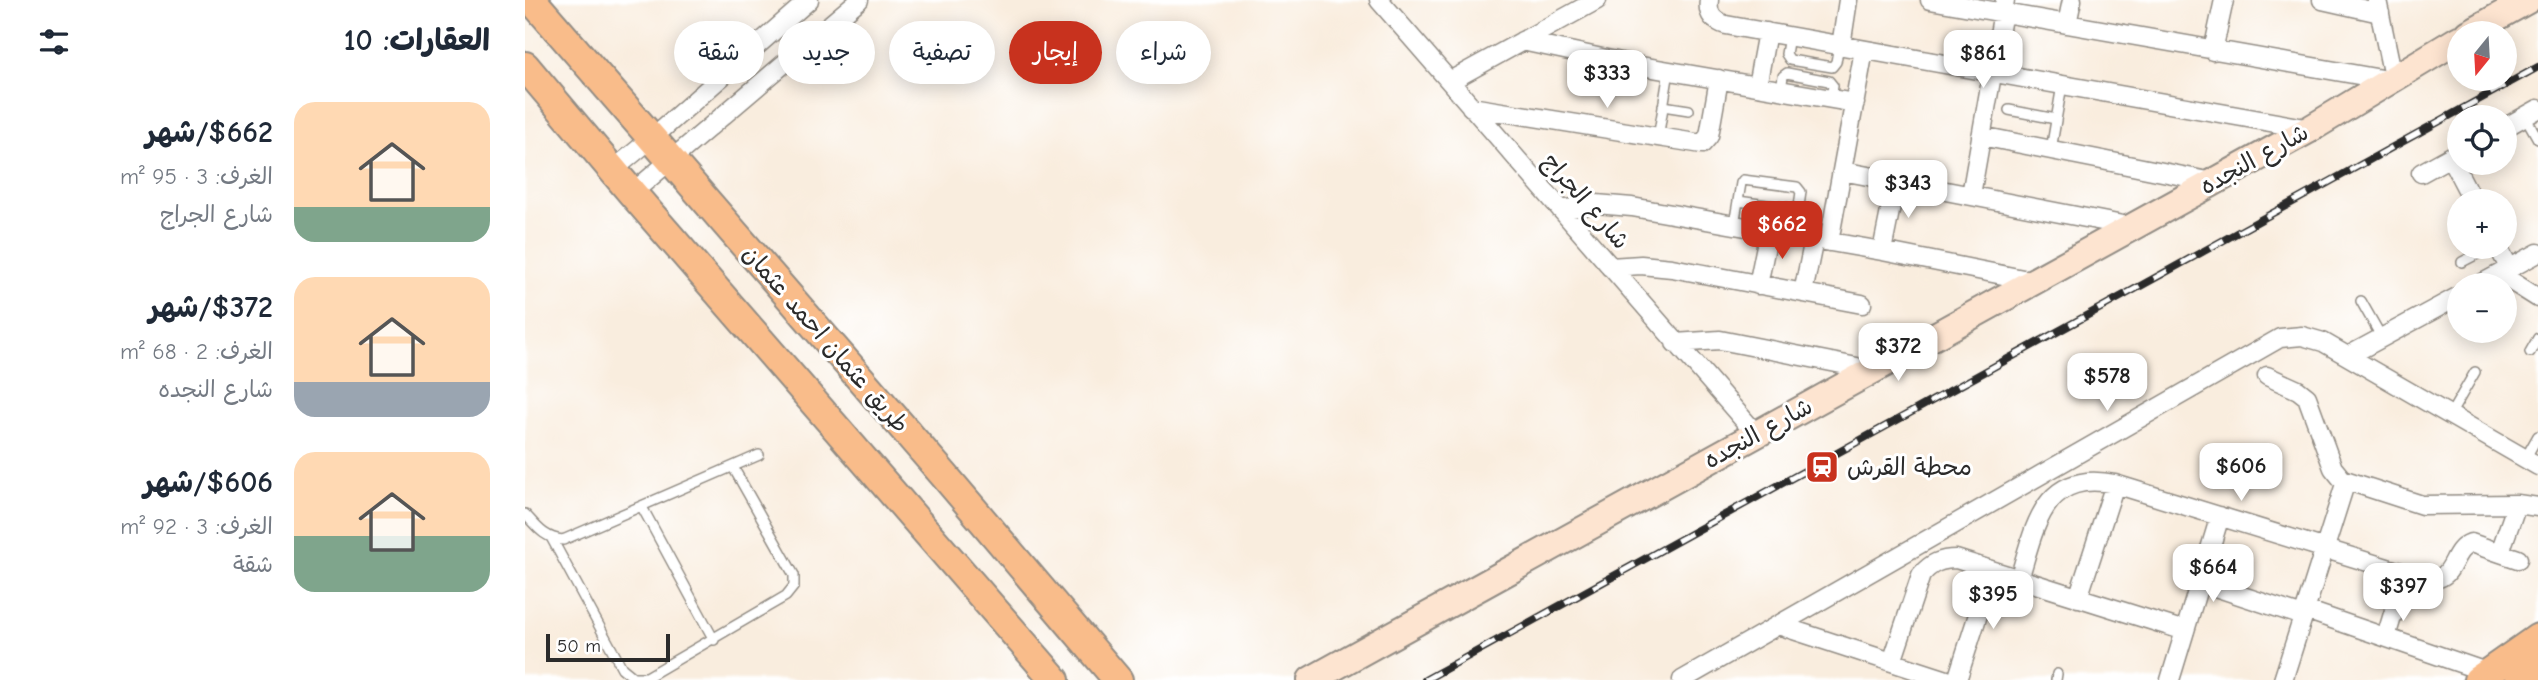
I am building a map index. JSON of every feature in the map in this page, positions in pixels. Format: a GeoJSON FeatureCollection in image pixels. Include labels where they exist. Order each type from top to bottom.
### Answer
{"type":"FeatureCollection","features":[{"type":"Feature","properties":{"kind":"main road","name":"طريق عثمان احمد عثمان"},"geometry":{"type":"LineString","coordinates":[[532,0],[1118,680]]}},
{"type":"Feature","properties":{"kind":"main road","name":"طريق عثمان احمد عثمان"},"geometry":{"type":"LineString","coordinates":[[525,66],[1055,680]]}},
{"type":"Feature","properties":{"kind":"main road"},"geometry":{"type":"LineString","coordinates":[[2483,676],[2538,638]]}},
{"type":"Feature","properties":{"kind":"street"},"geometry":{"type":"LineString","coordinates":[[613,170],[809,0]]}},
{"type":"Feature","properties":{"kind":"street"},"geometry":{"type":"LineString","coordinates":[[632,193],[859,0]]}},
{"type":"Feature","properties":{"kind":"street","name":"شارع الجراج"},"geometry":{"type":"LineString","coordinates":[[1379,0],[1756,434]]}},
{"type":"Feature","properties":{"kind":"street"},"geometry":{"type":"LineString","coordinates":[[1450,81],[1597,0]]}},
{"type":"Feature","properties":{"kind":"street"},"geometry":{"type":"LineString","coordinates":[[1709,0],[1710,14],[1720,23],[2310,129]]}},
{"type":"Feature","properties":{"kind":"street"},"geometry":{"type":"LineString","coordinates":[[1840,45],[1848,0]]}},
{"type":"Feature","properties":{"kind":"street"},"geometry":{"type":"LineString","coordinates":[[2067,24],[2072,0]]}},
{"type":"Feature","properties":{"kind":"street"},"geometry":{"type":"LineString","coordinates":[[2213,51],[2224,0]]}},
{"type":"Feature","properties":{"kind":"street"},"geometry":{"type":"LineString","coordinates":[[1936,1],[2004,6],[2067,24],[2213,51],[2390,79],[2378,7],[2322,0]]}},
{"type":"Feature","properties":{"kind":"street"},"geometry":{"type":"LineString","coordinates":[[2490,21],[2528,0]]}},
{"type":"Feature","properties":{"kind":"street"},"geometry":{"type":"LineString","coordinates":[[1971,195],[2004,6]]}},
{"type":"Feature","properties":{"kind":"street"},"geometry":{"type":"LineString","coordinates":[[1757,86],[1767,32]]}},
{"type":"Feature","properties":{"kind":"street"},"geometry":{"type":"LineString","coordinates":[[1522,41],[1669,71],[1855,103]]}},
{"type":"Feature","properties":{"kind":"street","name":"شارع النجده"},"geometry":{"type":"LineString","coordinates":[[1311,680],[2310,129],[2447,46]]}},
{"type":"Feature","properties":{"kind":"street"},"geometry":{"type":"LineString","coordinates":[[1803,293],[1842,171],[1864,50]]}},
{"type":"Feature","properties":{"kind":"street"},"geometry":{"type":"LineString","coordinates":[[1471,107],[1696,144],[1706,141],[1719,79]]}},
{"type":"Feature","properties":{"kind":"street"},"geometry":{"type":"LineString","coordinates":[[1981,136],[2213,182]]}},
{"type":"Feature","properties":{"kind":"street"},"geometry":{"type":"LineString","coordinates":[[2421,173],[2447,159]]}},
{"type":"Feature","properties":{"kind":"street"},"geometry":{"type":"LineString","coordinates":[[1842,171],[2133,226]]}},
{"type":"Feature","properties":{"kind":"street"},"geometry":{"type":"LineString","coordinates":[[1882,251],[1896,181]]}},
{"type":"Feature","properties":{"kind":"street"},"geometry":{"type":"LineString","coordinates":[[1561,210],[1614,204],[1882,251],[2033,281]]}},
{"type":"Feature","properties":{"kind":"street"},"geometry":{"type":"LineString","coordinates":[[1758,285],[1769,231]]}},
{"type":"Feature","properties":{"kind":"street"},"geometry":{"type":"LineString","coordinates":[[2501,273],[2538,253]]}},
{"type":"Feature","properties":{"kind":"street"},"geometry":{"type":"LineString","coordinates":[[2502,259],[2505,271],[2537,296]]}},
{"type":"Feature","properties":{"kind":"street"},"geometry":{"type":"LineString","coordinates":[[1610,267],[1656,266],[1862,304]]}},
{"type":"Feature","properties":{"kind":"street"},"geometry":{"type":"LineString","coordinates":[[2348,356],[2447,303]]}},
{"type":"Feature","properties":{"kind":"street"},"geometry":{"type":"LineString","coordinates":[[1682,680],[2269,342],[2291,336],[2323,342],[2532,463]]}},
{"type":"Feature","properties":{"kind":"street"},"geometry":{"type":"LineString","coordinates":[[1675,342],[1720,340],[1872,370]]}},
{"type":"Feature","properties":{"kind":"street"},"geometry":{"type":"LineString","coordinates":[[2267,376],[2307,397],[2333,468],[2338,476],[2346,481],[2422,505],[2517,504],[2538,507]]}},
{"type":"Feature","properties":{"kind":"street"},"geometry":{"type":"LineString","coordinates":[[2019,579],[2039,515],[2046,504],[2055,495],[2090,481],[2115,484],[2429,580],[2442,577],[2452,568],[2467,544],[2476,544],[2518,559]]}},
{"type":"Feature","properties":{"kind":"street"},"geometry":{"type":"LineString","coordinates":[[2283,680],[2346,481]]}},
{"type":"Feature","properties":{"kind":"street"},"geometry":{"type":"LineString","coordinates":[[2078,598],[2115,484]]}},
{"type":"Feature","properties":{"kind":"street"},"geometry":{"type":"LineString","coordinates":[[2500,552],[2517,504]]}},
{"type":"Feature","properties":{"kind":"street"},"geometry":{"type":"LineString","coordinates":[[2170,680],[2220,516]]}},
{"type":"Feature","properties":{"kind":"street"},"geometry":{"type":"LineString","coordinates":[[1892,662],[1917,584],[1928,567],[1936,562],[1956,559],[2185,631]]}},
{"type":"Feature","properties":{"kind":"street"},"geometry":{"type":"LineString","coordinates":[[1957,680],[1992,571]]}},
{"type":"Feature","properties":{"kind":"street"},"geometry":{"type":"LineString","coordinates":[[2386,637],[2405,574]]}},
{"type":"Feature","properties":{"kind":"street"},"geometry":{"type":"LineString","coordinates":[[2200,582],[2386,637],[2483,676]]}},
{"type":"Feature","properties":{"kind":"street"},"geometry":{"type":"LineString","coordinates":[[1778,625],[1947,680]]}},
{"type":"Feature","properties":{"kind":"lane"},"geometry":{"type":"LineString","coordinates":[[1658,138],[1669,71]]}},
{"type":"Feature","properties":{"kind":"lane"},"geometry":{"type":"LineString","coordinates":[[2051,150],[2061,85]]}},
{"type":"Feature","properties":{"kind":"lane"},"geometry":{"type":"LineString","coordinates":[[1663,106],[1689,110]]}},
{"type":"Feature","properties":{"kind":"lane"},"geometry":{"type":"LineString","coordinates":[[2009,110],[2056,119]]}},
{"type":"Feature","properties":{"kind":"lane"},"geometry":{"type":"LineString","coordinates":[[2532,113],[2538,139]]}},
{"type":"Feature","properties":{"kind":"lane"},"geometry":{"type":"LineString","coordinates":[[1734,225],[1738,201],[1741,183],[1744,179],[1797,187],[1801,192],[1800,206],[1796,209],[1738,201]]}},
{"type":"Feature","properties":{"kind":"lane"},"geometry":{"type":"LineString","coordinates":[[2462,262],[2468,259]]}},
{"type":"Feature","properties":{"kind":"lane"},"geometry":{"type":"LineString","coordinates":[[2361,301],[2382,338]]}},
{"type":"Feature","properties":{"kind":"lane"},"geometry":{"type":"LineString","coordinates":[[2530,352],[2538,338]]}},
{"type":"Feature","properties":{"kind":"lane"},"geometry":{"type":"LineString","coordinates":[[2450,415],[2475,372]]}},
{"type":"Feature","properties":{"kind":"lane"},"geometry":{"type":"LineString","coordinates":[[2532,463],[2538,436]]}},
{"type":"Feature","properties":{"kind":"lane"},"geometry":{"type":"LineString","coordinates":[[525,514],[543,534],[562,540],[759,456]]}},
{"type":"Feature","properties":{"kind":"lane"},"geometry":{"type":"LineString","coordinates":[[552,539],[626,673],[640,679],[647,677],[786,596],[796,581],[733,467]]}},
{"type":"Feature","properties":{"kind":"lane"},"geometry":{"type":"LineString","coordinates":[[642,507],[714,640]]}},
{"type":"Feature","properties":{"kind":"railway"},"geometry":{"type":"LineString","coordinates":[[1425,680],[2538,67]]}},
{"type":"Feature","properties":{"kind":"place","name":"محطة القرش"},"geometry":{"type":"Point","coordinates":[1822,467]}}]}
